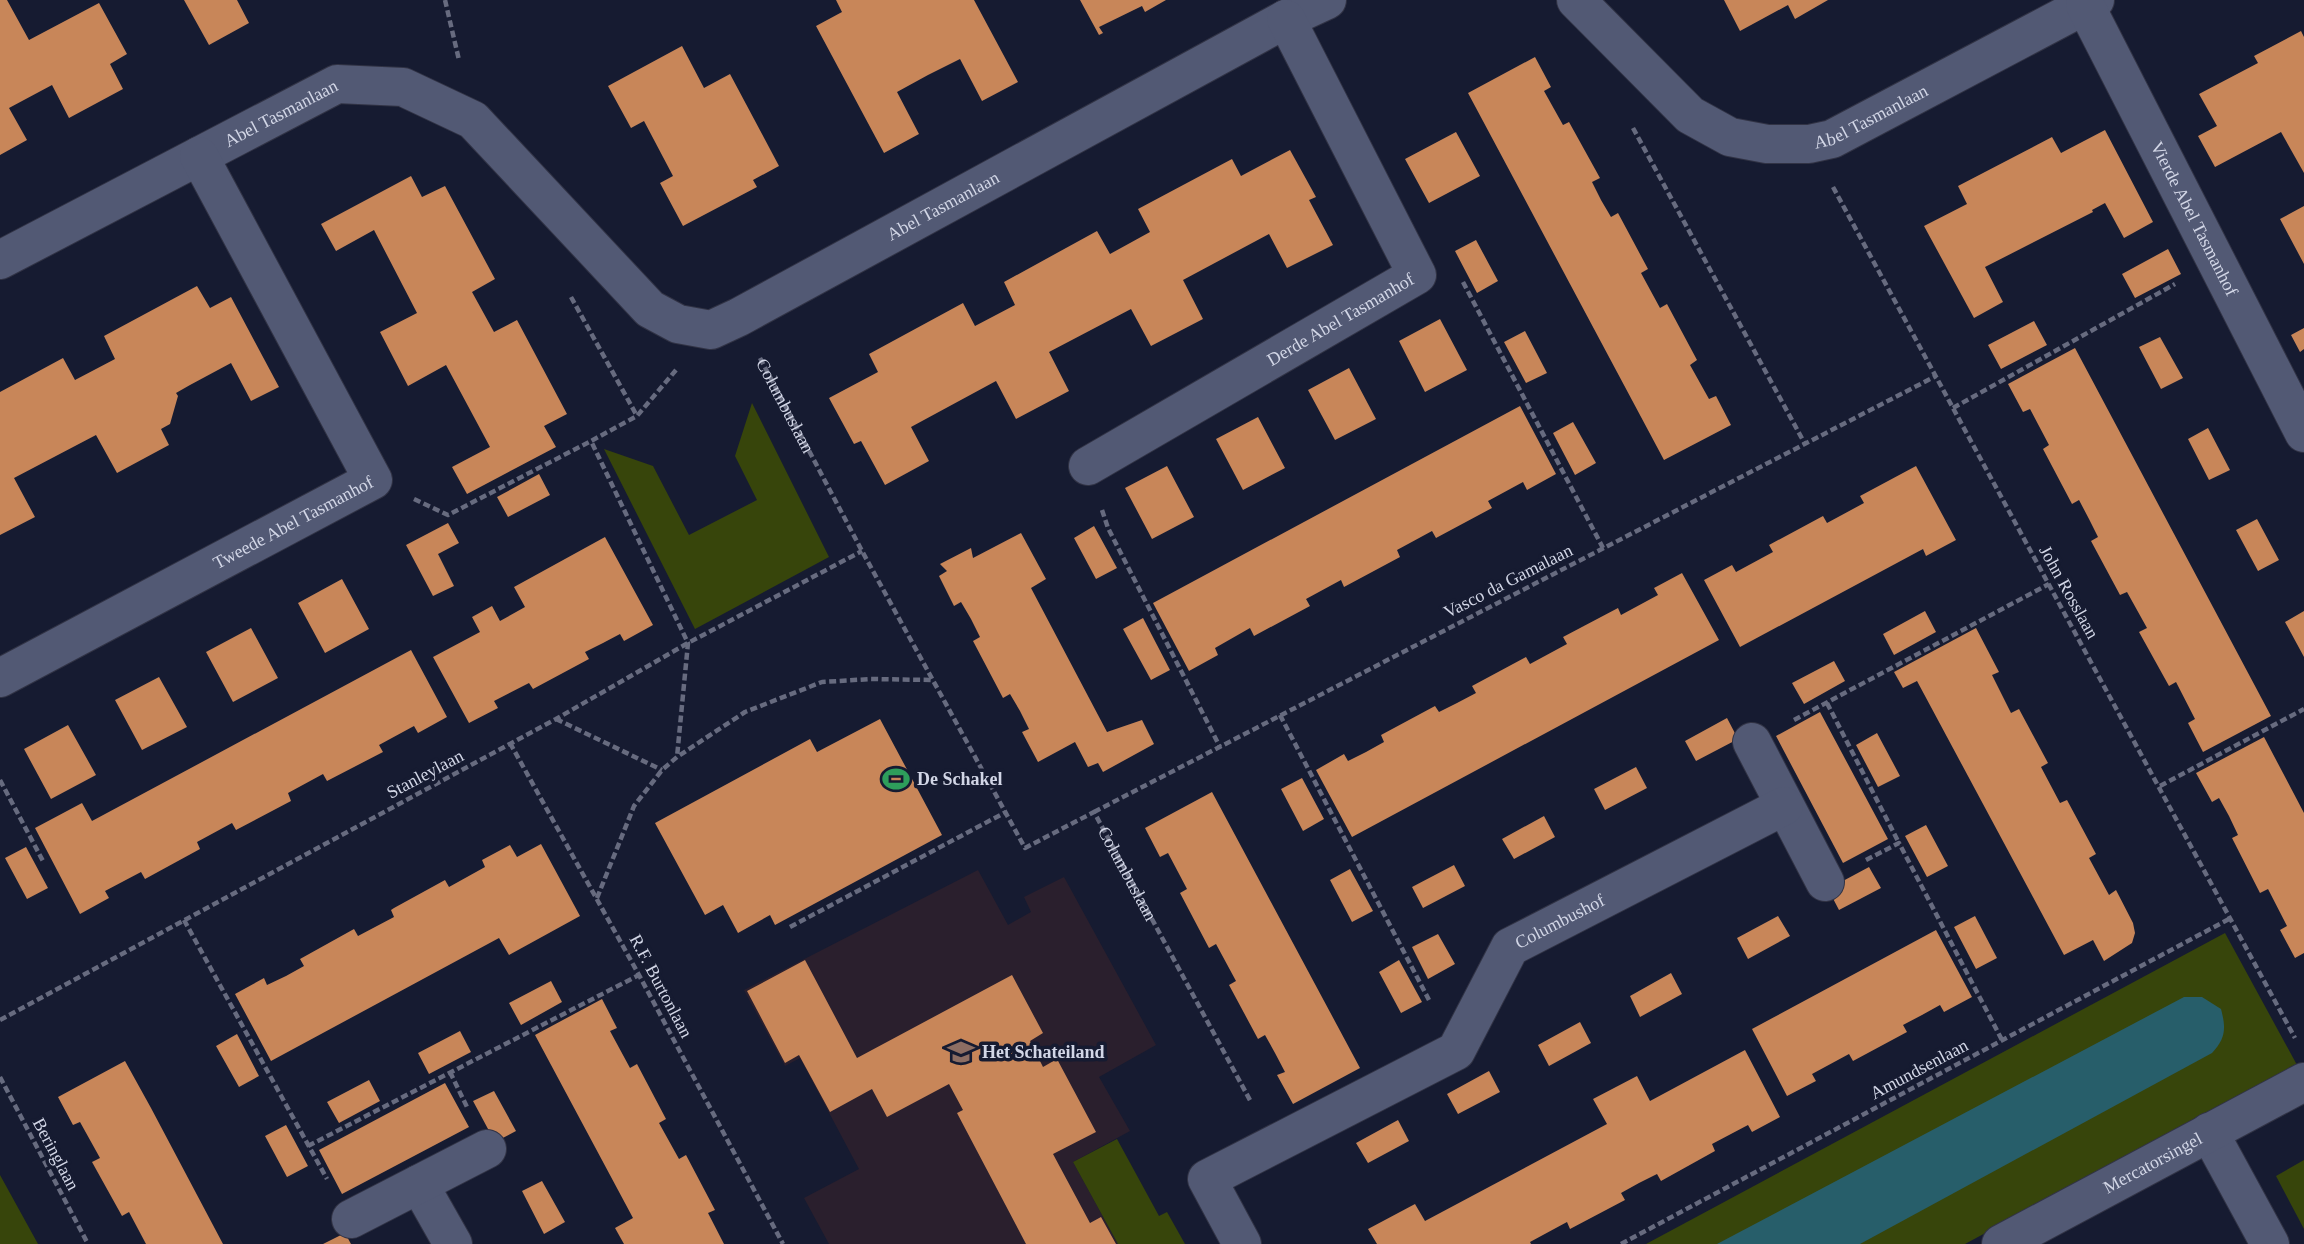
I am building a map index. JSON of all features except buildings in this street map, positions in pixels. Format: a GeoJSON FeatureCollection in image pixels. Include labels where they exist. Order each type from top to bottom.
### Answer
{"type":"FeatureCollection","features":[{"type":"Feature","properties":{"kind":"street","name":"Abel Tasmanlaan"},"geometry":{"type":"LineString","coordinates":[[0,260],[337,85],[403,87],[473,120],[650,309],[678,324],[725,324],[1286,19],[1327,0]]}},
{"type":"Feature","properties":{"kind":"street","name":"Abel Tasmanlaan"},"geometry":{"type":"LineString","coordinates":[[1576,0],[1690,115],[1730,137],[1767,144],[1809,144],[1832,139],[2090,3]]}},
{"type":"Feature","properties":{"kind":"street","name":"Vierde Abel Tasmanhof"},"geometry":{"type":"LineString","coordinates":[[2090,3],[2215,261],[2304,433]]}},
{"type":"Feature","properties":{"kind":"street","name":"Derde Abel Tasmanhof"},"geometry":{"type":"LineString","coordinates":[[1088,466],[1417,275],[1286,19]]}},
{"type":"Feature","properties":{"kind":"street","name":"Tweede Abel Tasmanhof"},"geometry":{"type":"LineString","coordinates":[[0,678],[373,480],[199,156]]}},
{"type":"Feature","properties":{"kind":"street"},"geometry":{"type":"LineString","coordinates":[[1752,742],[1825,882]]}},
{"type":"Feature","properties":{"kind":"street","name":"Columbushof"},"geometry":{"type":"LineString","coordinates":[[1456,1051],[1510,947],[1784,806]]}},
{"type":"Feature","properties":{"kind":"street"},"geometry":{"type":"LineString","coordinates":[[1242,1244],[1207,1179],[1456,1051]]}},
{"type":"Feature","properties":{"kind":"street","name":"Mercatorsingel"},"geometry":{"type":"LineString","coordinates":[[2001,1244],[2304,1082]]}},
{"type":"Feature","properties":{"kind":"street"},"geometry":{"type":"LineString","coordinates":[[2209,1132],[2270,1244]]}},
{"type":"Feature","properties":{"kind":"street"},"geometry":{"type":"LineString","coordinates":[[351,1219],[487,1149]]}},
{"type":"Feature","properties":{"kind":"street"},"geometry":{"type":"LineString","coordinates":[[419,1184],[453,1244]]}},
{"type":"Feature","properties":{"kind":"path"},"geometry":{"type":"LineString","coordinates":[[1649,73],[1622,108],[1805,444]]}},
{"type":"Feature","properties":{"kind":"path","name":"John Rosslaan"},"geometry":{"type":"LineString","coordinates":[[1809,144],[2298,1042]]}},
{"type":"Feature","properties":{"kind":"path"},"geometry":{"type":"LineString","coordinates":[[1953,408],[2215,261]]}},
{"type":"Feature","properties":{"kind":"path"},"geometry":{"type":"LineString","coordinates":[[1417,275],[1459,274],[1603,548]]}},
{"type":"Feature","properties":{"kind":"path"},"geometry":{"type":"LineString","coordinates":[[569,294],[637,416]]}},
{"type":"Feature","properties":{"kind":"path"},"geometry":{"type":"LineString","coordinates":[[373,480],[448,515],[637,416],[725,324]]}},
{"type":"Feature","properties":{"kind":"path","name":"Columbuslaan"},"geometry":{"type":"LineString","coordinates":[[725,324],[862,551],[1025,848],[1094,812],[1274,1143]]}},
{"type":"Feature","properties":{"kind":"path","name":"Vasco da Gamalaan"},"geometry":{"type":"LineString","coordinates":[[1094,812],[1936,376]]}},
{"type":"Feature","properties":{"kind":"path"},"geometry":{"type":"LineString","coordinates":[[591,441],[688,643],[677,757]]}},
{"type":"Feature","properties":{"kind":"path"},"geometry":{"type":"LineString","coordinates":[[1088,466],[1108,528],[1220,747]]}},
{"type":"Feature","properties":{"kind":"path","name":"Stanleylaan"},"geometry":{"type":"LineString","coordinates":[[0,1020],[556,719],[688,643],[862,551]]}},
{"type":"Feature","properties":{"kind":"path"},"geometry":{"type":"LineString","coordinates":[[1752,742],[2049,584]]}},
{"type":"Feature","properties":{"kind":"path"},"geometry":{"type":"LineString","coordinates":[[597,898],[634,806],[677,757],[745,712],[822,682],[871,679],[933,680]]}},
{"type":"Feature","properties":{"kind":"path"},"geometry":{"type":"LineString","coordinates":[[1827,703],[2002,1041]]}},
{"type":"Feature","properties":{"kind":"path"},"geometry":{"type":"LineString","coordinates":[[2160,786],[2304,709]]}},
{"type":"Feature","properties":{"kind":"path"},"geometry":{"type":"LineString","coordinates":[[1280,715],[1456,1051]]}},
{"type":"Feature","properties":{"kind":"path"},"geometry":{"type":"LineString","coordinates":[[556,719],[663,770]]}},
{"type":"Feature","properties":{"kind":"path","name":"R.F. Burtonlaan"},"geometry":{"type":"LineString","coordinates":[[510,743],[639,975],[783,1244]]}},
{"type":"Feature","properties":{"kind":"path"},"geometry":{"type":"LineString","coordinates":[[0,780],[44,863]]}},
{"type":"Feature","properties":{"kind":"path"},"geometry":{"type":"LineString","coordinates":[[790,928],[1006,812]]}},
{"type":"Feature","properties":{"kind":"path"},"geometry":{"type":"LineString","coordinates":[[1825,882],[1899,843]]}},
{"type":"Feature","properties":{"kind":"path","name":"Amundsenlaan"},"geometry":{"type":"LineString","coordinates":[[1621,1244],[2229,919]]}},
{"type":"Feature","properties":{"kind":"path"},"geometry":{"type":"LineString","coordinates":[[184,920],[351,1219]]}},
{"type":"Feature","properties":{"kind":"path"},"geometry":{"type":"LineString","coordinates":[[308,1146],[639,975]]}},
{"type":"Feature","properties":{"kind":"path","name":"Beringlaan"},"geometry":{"type":"LineString","coordinates":[[0,1077],[88,1244]]}},
{"type":"Feature","properties":{"kind":"shaded area","name":"Het Schateiland"},"geometry":{"type":"Polygon","coordinates":[[[978,870],[1008,925],[1031,912],[1024,897],[1064,877],[1156,1045],[1099,1077],[1130,1131],[1073,1162],[1118,1244],[829,1244],[804,1198],[859,1169],[800,1058],[785,1066],[744,990],[978,870]]]}},
{"type":"Feature","properties":{"kind":"shaded area"},"geometry":{"type":"Polygon","coordinates":[[[2184,997],[2202,997],[2221,1009],[2224,1032],[2212,1053],[1860,1244],[1717,1244],[2184,997]]]}},
{"type":"Feature","properties":{"kind":"green space"},"geometry":{"type":"Polygon","coordinates":[[[752,403],[829,557],[695,629],[604,449],[653,466],[689,535],[757,500],[735,456],[752,403]]]}},
{"type":"Feature","properties":{"kind":"green space"},"geometry":{"type":"Polygon","coordinates":[[[2225,933],[2297,1065],[1965,1244],[1646,1244],[2225,933]]]}},
{"type":"Feature","properties":{"kind":"green space"},"geometry":{"type":"Polygon","coordinates":[[[1117,1139],[1159,1216],[1167,1212],[1185,1244],[1118,1244],[1073,1162],[1117,1139]]]}},
{"type":"Feature","properties":{"kind":"green space"},"geometry":{"type":"Polygon","coordinates":[[[2304,1160],[2304,1229],[2276,1176],[2304,1160]]]}},
{"type":"Feature","properties":{"kind":"green space"},"geometry":{"type":"Polygon","coordinates":[[[0,1175],[38,1244],[0,1244],[0,1175]]]}},
{"type":"Feature","properties":{"kind":"place","name":"De Schakel"},"geometry":{"type":"Point","coordinates":[896,779]}},
{"type":"Feature","properties":{"kind":"place","name":"Het Schateiland"},"geometry":{"type":"Point","coordinates":[961,1052]}}]}
